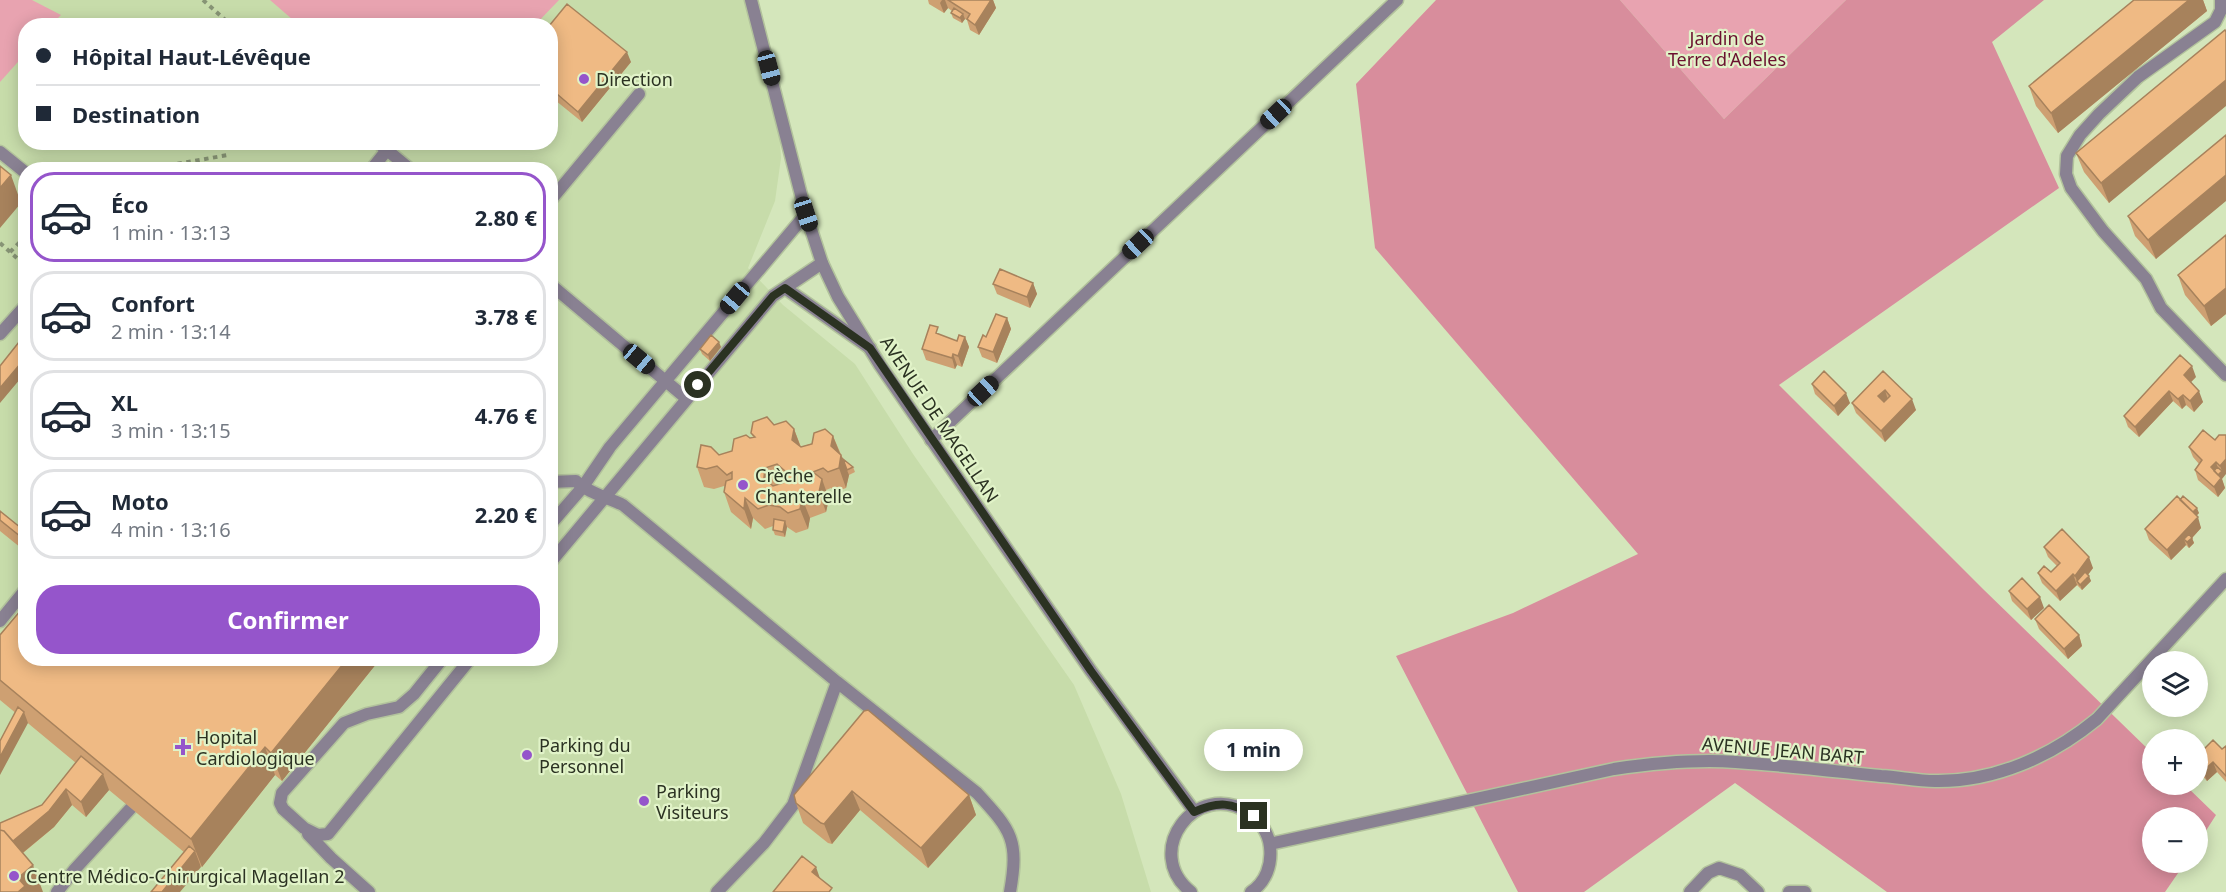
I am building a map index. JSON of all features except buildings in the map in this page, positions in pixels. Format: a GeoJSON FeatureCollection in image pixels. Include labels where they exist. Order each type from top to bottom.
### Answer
{"type":"FeatureCollection","features":[{"type":"Feature","properties":{"kind":"street","name":"AVENUE DE MAGELLAN"},"geometry":{"type":"LineString","coordinates":[[751,0],[806,214],[822,263],[838,297],[931,440],[1091,671],[1194,812]]}},
{"type":"Feature","properties":{"kind":"street"},"geometry":{"type":"LineString","coordinates":[[931,440],[1397,0]]}},
{"type":"Feature","properties":{"kind":"street"},"geometry":{"type":"LineString","coordinates":[[2222,0],[2221,10],[2215,22],[2138,77],[2080,135],[2067,156],[2066,174],[2071,188],[2103,231],[2146,279],[2161,308],[2226,375]]}},
{"type":"Feature","properties":{"kind":"street"},"geometry":{"type":"LineString","coordinates":[[558,191],[639,94]]}},
{"type":"Feature","properties":{"kind":"street"},"geometry":{"type":"LineString","coordinates":[[387,150],[401,162]]}},
{"type":"Feature","properties":{"kind":"street"},"geometry":{"type":"LineString","coordinates":[[0,152],[18,167]]}},
{"type":"Feature","properties":{"kind":"street"},"geometry":{"type":"LineString","coordinates":[[558,516],[582,488],[610,447],[806,214]]}},
{"type":"Feature","properties":{"kind":"street"},"geometry":{"type":"LineString","coordinates":[[558,553],[773,296],[822,263]]}},
{"type":"Feature","properties":{"kind":"street"},"geometry":{"type":"LineString","coordinates":[[785,288],[870,348]]}},
{"type":"Feature","properties":{"kind":"street"},"geometry":{"type":"LineString","coordinates":[[558,291],[687,399]]}},
{"type":"Feature","properties":{"kind":"street"},"geometry":{"type":"LineString","coordinates":[[0,332],[18,313]]}},
{"type":"Feature","properties":{"kind":"street"},"geometry":{"type":"LineString","coordinates":[[558,482],[576,481],[582,488],[606,496],[623,505],[837,682],[977,793],[1008,829],[1015,865],[1010,892]]}},
{"type":"Feature","properties":{"kind":"street","name":"AVENUE JEAN BART"},"geometry":{"type":"LineString","coordinates":[[1270,844],[1614,769],[1659,762],[1699,760],[1737,762],[1935,781],[1992,774],[2028,762],[2076,737],[2097,719],[2226,579]]}},
{"type":"Feature","properties":{"kind":"street"},"geometry":{"type":"LineString","coordinates":[[0,621],[18,600]]}},
{"type":"Feature","properties":{"kind":"street"},"geometry":{"type":"LineString","coordinates":[[369,892],[331,858],[283,809],[280,803],[282,793],[344,723],[367,714],[399,707],[414,694],[437,666]]}},
{"type":"Feature","properties":{"kind":"street"},"geometry":{"type":"LineString","coordinates":[[304,828],[318,835],[328,834],[464,666]]}},
{"type":"Feature","properties":{"kind":"street"},"geometry":{"type":"LineString","coordinates":[[717,892],[764,843],[792,805],[837,682]]}},
{"type":"Feature","properties":{"kind":"street"},"geometry":{"type":"LineString","coordinates":[[414,694],[431,707]]}},
{"type":"Feature","properties":{"kind":"street"},"geometry":{"type":"LineString","coordinates":[[1191,892],[1175,872],[1171,855],[1174,838],[1181,823],[1194,812],[1209,805],[1225,804],[1241,807],[1254,816],[1265,829],[1270,844],[1270,860],[1266,875],[1251,892]]}},
{"type":"Feature","properties":{"kind":"street"},"geometry":{"type":"LineString","coordinates":[[57,892],[131,808]]}},
{"type":"Feature","properties":{"kind":"street"},"geometry":{"type":"LineString","coordinates":[[1690,892],[1708,873],[1719,868],[1740,875],[1758,892]]}},
{"type":"Feature","properties":{"kind":"street"},"geometry":{"type":"LineString","coordinates":[[1789,892],[1805,892]]}},
{"type":"Feature","properties":{"kind":"path"},"geometry":{"type":"LineString","coordinates":[[203,0],[223,18]]}},
{"type":"Feature","properties":{"kind":"path"},"geometry":{"type":"LineString","coordinates":[[188,162],[228,155]]}},
{"type":"Feature","properties":{"kind":"path"},"geometry":{"type":"LineString","coordinates":[[0,243],[18,259]]}},
{"type":"Feature","properties":{"kind":"path"},"geometry":{"type":"LineString","coordinates":[[10,252],[18,244]]}},
{"type":"Feature","properties":{"kind":"shaded area"},"geometry":{"type":"Polygon","coordinates":[[[0,0],[749,0],[778,110],[781,158],[775,201],[748,268],[783,305],[855,364],[913,454],[1074,685],[1121,794],[1151,892],[0,892],[0,0]]]}},
{"type":"Feature","properties":{"kind":"shaded area"},"geometry":{"type":"Polygon","coordinates":[[[1436,0],[1620,0],[1724,119],[1846,0],[2044,0],[1992,42],[2059,188],[1779,385],[1983,589],[2142,743],[2142,795],[2195,795],[2208,807],[2142,807],[2142,873],[2178,873],[2165,892],[1887,892],[1735,783],[1584,892],[1518,892],[1396,656],[1513,613],[1638,554],[1375,248],[1356,84],[1436,0]]]}},
{"type":"Feature","properties":{"kind":"shaded area"},"geometry":{"type":"Polygon","coordinates":[[[2208,807],[2216,815],[2208,827],[2208,807]]]}},
{"type":"Feature","properties":{"kind":"green space"},"geometry":{"type":"Polygon","coordinates":[[[0,0],[32,0],[61,15],[58,18],[18,18],[18,62],[0,82],[0,0]]]}},
{"type":"Feature","properties":{"kind":"green space"},"geometry":{"type":"Polygon","coordinates":[[[270,0],[559,0],[542,18],[291,18],[270,0]]]}},
{"type":"Feature","properties":{"kind":"green space","name":"Jardin de Terre d'Adeles"},"geometry":{"type":"Polygon","coordinates":[[[1620,0],[1846,0],[1724,119],[1620,0]]]}},
{"type":"Feature","properties":{"kind":"place","name":"Direction"},"geometry":{"type":"Point","coordinates":[584,79]}},
{"type":"Feature","properties":{"kind":"place","name":"Crèche Chanterelle"},"geometry":{"type":"Point","coordinates":[743,485]}},
{"type":"Feature","properties":{"kind":"place","name":"Hopital Cardiologique"},"geometry":{"type":"Point","coordinates":[183,747]}},
{"type":"Feature","properties":{"kind":"place","name":"Parking du Personnel"},"geometry":{"type":"Point","coordinates":[527,755]}},
{"type":"Feature","properties":{"kind":"place","name":"Parking Visiteurs"},"geometry":{"type":"Point","coordinates":[644,801]}},
{"type":"Feature","properties":{"kind":"place","name":"Centre Médico-Chirurgical Magellan 2"},"geometry":{"type":"Point","coordinates":[14,876]}},
{"type":"Feature","properties":{"kind":"route"},"geometry":{"type":"LineString","coordinates":[[698,385],[773,296],[785,288],[870,348],[1091,671],[1194,812],[1209,805],[1225,804],[1241,807],[1254,816]]}}]}
